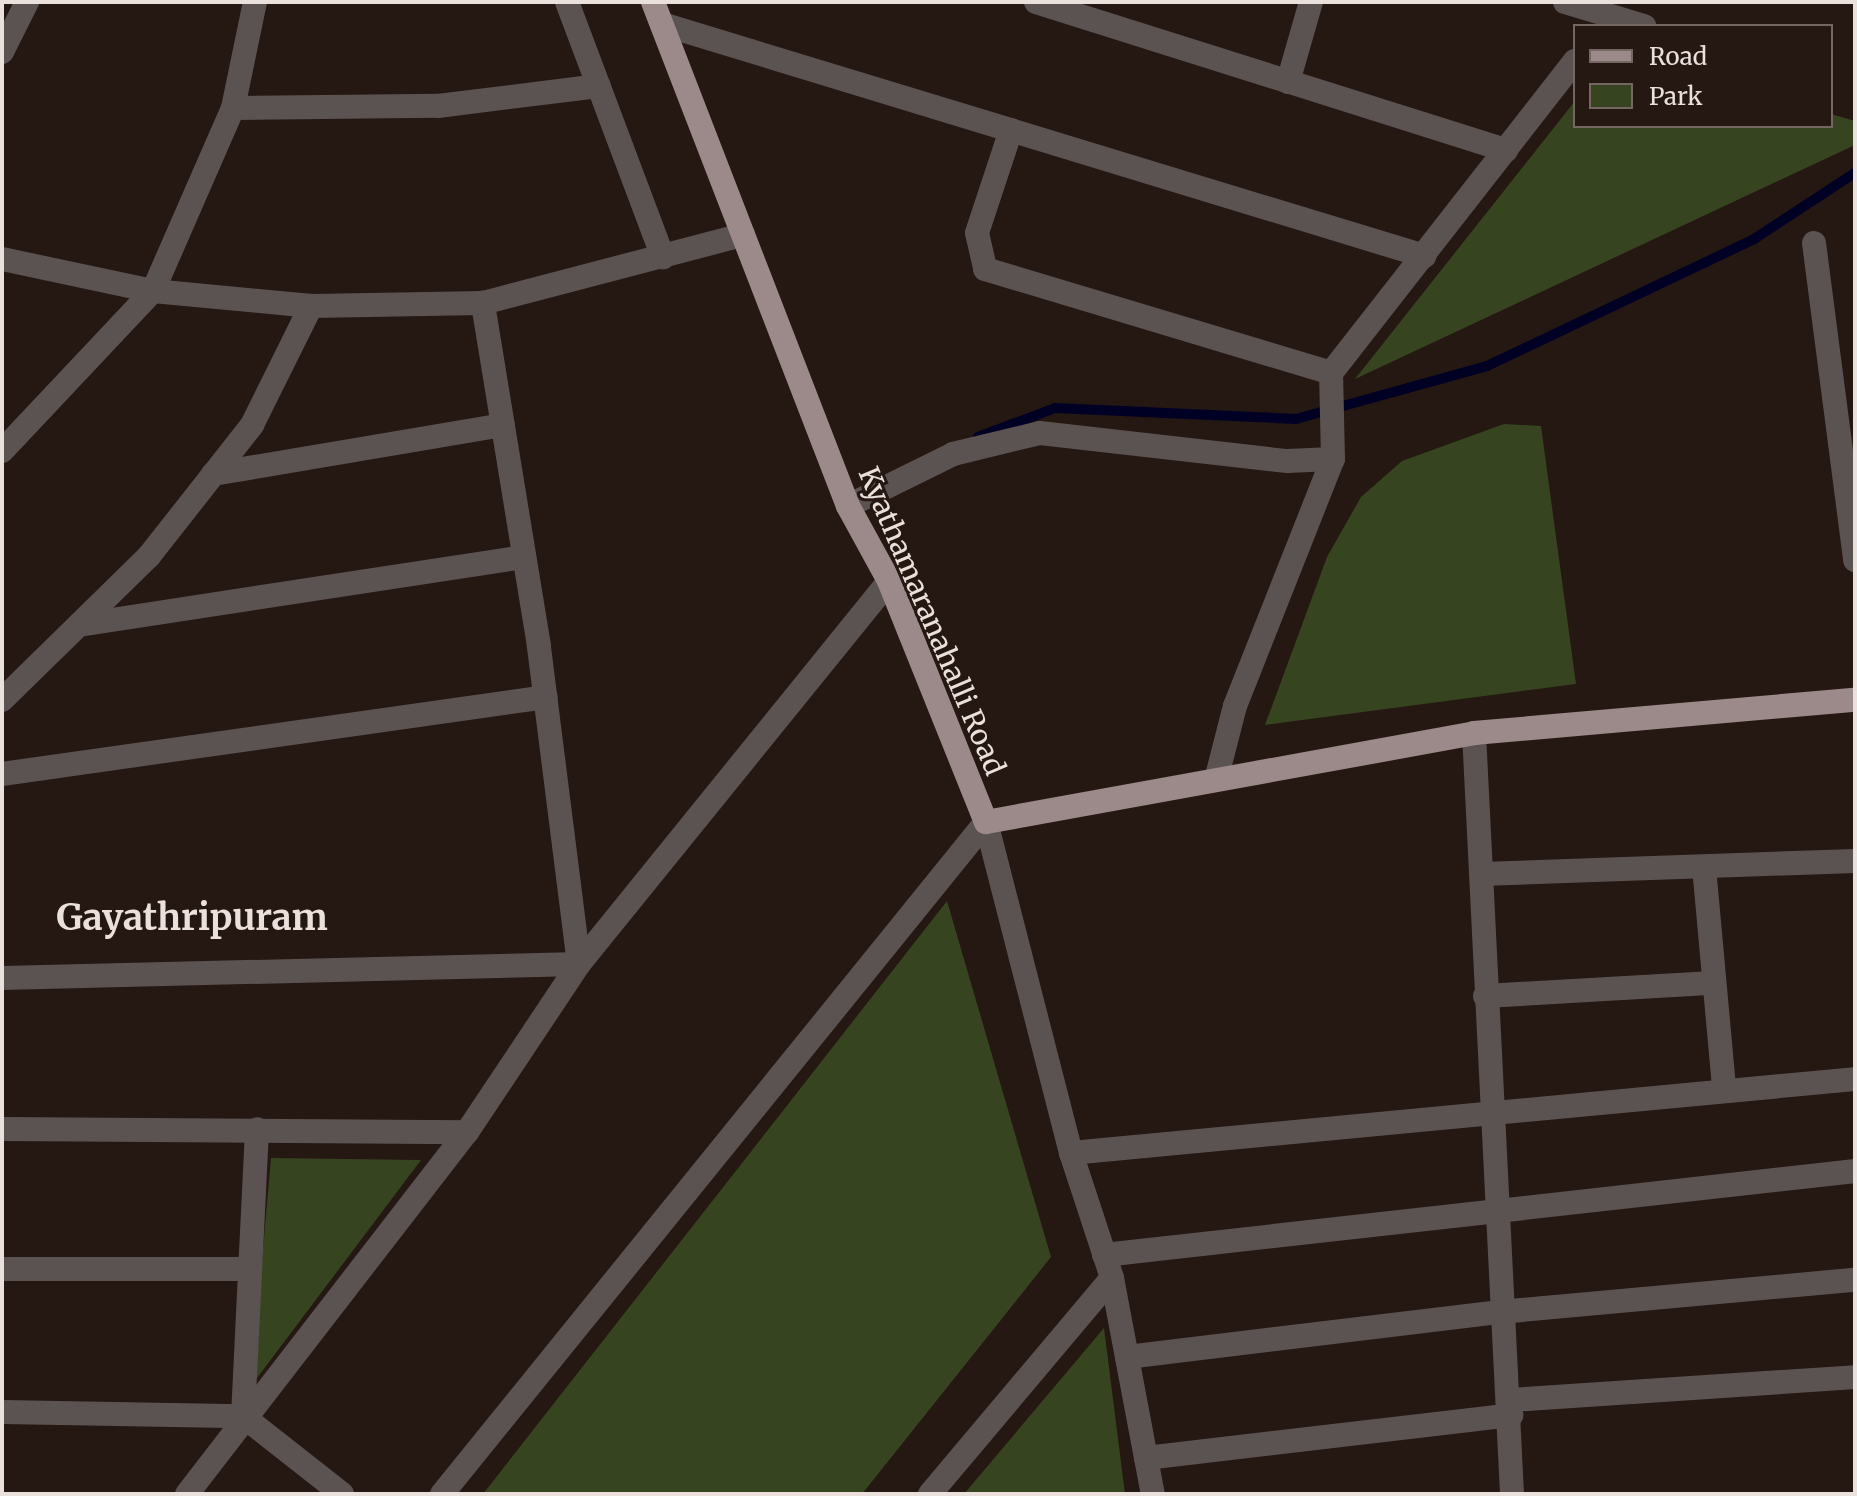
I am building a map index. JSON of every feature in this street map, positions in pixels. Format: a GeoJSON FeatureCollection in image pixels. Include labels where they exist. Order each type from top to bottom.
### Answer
{"type":"FeatureCollection","features":[{"type":"Feature","properties":{"kind":"main road","name":"Kyathamaranahalli Road"},"geometry":{"type":"LineString","coordinates":[[658,13],[848,506],[889,581],[986,822]]}},
{"type":"Feature","properties":{"kind":"main road"},"geometry":{"type":"LineString","coordinates":[[986,822],[1217,776],[1474,733],[1855,700]]}},
{"type":"Feature","properties":{"kind":"street"},"geometry":{"type":"LineString","coordinates":[[5,37],[27,2]]}},
{"type":"Feature","properties":{"kind":"street"},"geometry":{"type":"LineString","coordinates":[[2,451],[153,291],[233,108],[255,2]]}},
{"type":"Feature","properties":{"kind":"street"},"geometry":{"type":"LineString","coordinates":[[567,2],[663,258]]}},
{"type":"Feature","properties":{"kind":"street"},"geometry":{"type":"LineString","coordinates":[[1036,2],[1506,150]]}},
{"type":"Feature","properties":{"kind":"street"},"geometry":{"type":"LineString","coordinates":[[1288,82],[1311,2]]}},
{"type":"Feature","properties":{"kind":"street"},"geometry":{"type":"LineString","coordinates":[[1565,2],[1606,21],[1629,24]]}},
{"type":"Feature","properties":{"kind":"street"},"geometry":{"type":"LineString","coordinates":[[658,13],[1011,130],[1424,256]]}},
{"type":"Feature","properties":{"kind":"street"},"geometry":{"type":"LineString","coordinates":[[1217,776],[1235,706],[1333,459],[1332,383],[1424,256],[1573,64]]}},
{"type":"Feature","properties":{"kind":"street"},"geometry":{"type":"LineString","coordinates":[[233,108],[438,106],[599,86]]}},
{"type":"Feature","properties":{"kind":"street"},"geometry":{"type":"LineString","coordinates":[[1011,130],[977,233],[985,269],[1332,383]]}},
{"type":"Feature","properties":{"kind":"street"},"geometry":{"type":"LineString","coordinates":[[2,259],[153,291],[311,306],[483,303],[743,235]]}},
{"type":"Feature","properties":{"kind":"street"},"geometry":{"type":"LineString","coordinates":[[1814,243],[1855,560]]}},
{"type":"Feature","properties":{"kind":"street"},"geometry":{"type":"LineString","coordinates":[[483,303],[546,697],[579,964]]}},
{"type":"Feature","properties":{"kind":"street"},"geometry":{"type":"LineString","coordinates":[[2,700],[149,556],[252,425],[311,306]]}},
{"type":"Feature","properties":{"kind":"street"},"geometry":{"type":"LineString","coordinates":[[213,474],[503,425]]}},
{"type":"Feature","properties":{"kind":"street"},"geometry":{"type":"LineString","coordinates":[[848,506],[953,454],[1040,433],[1287,461],[1333,459]]}},
{"type":"Feature","properties":{"kind":"street"},"geometry":{"type":"LineString","coordinates":[[79,625],[523,557]]}},
{"type":"Feature","properties":{"kind":"street"},"geometry":{"type":"LineString","coordinates":[[187,1494],[243,1416],[467,1132],[579,964],[889,581]]}},
{"type":"Feature","properties":{"kind":"street"},"geometry":{"type":"LineString","coordinates":[[2,774],[546,697]]}},
{"type":"Feature","properties":{"kind":"street"},"geometry":{"type":"LineString","coordinates":[[1474,733],[1487,1111],[1499,1209],[1500,1312],[1511,1408],[1512,1494]]}},
{"type":"Feature","properties":{"kind":"street"},"geometry":{"type":"LineString","coordinates":[[442,1494],[986,822]]}},
{"type":"Feature","properties":{"kind":"street","name":"Kyathamaranahalli Road"},"geometry":{"type":"LineString","coordinates":[[986,822],[1071,1153],[1108,1266],[1153,1494]]}},
{"type":"Feature","properties":{"kind":"street"},"geometry":{"type":"LineString","coordinates":[[1481,874],[1855,861]]}},
{"type":"Feature","properties":{"kind":"street"},"geometry":{"type":"LineString","coordinates":[[1704,867],[1724,1087]]}},
{"type":"Feature","properties":{"kind":"street"},"geometry":{"type":"LineString","coordinates":[[2,978],[579,964]]}},
{"type":"Feature","properties":{"kind":"street"},"geometry":{"type":"LineString","coordinates":[[1485,996],[1713,983]]}},
{"type":"Feature","properties":{"kind":"street"},"geometry":{"type":"LineString","coordinates":[[1071,1153],[1724,1087],[1855,1079]]}},
{"type":"Feature","properties":{"kind":"street"},"geometry":{"type":"LineString","coordinates":[[2,1129],[467,1132]]}},
{"type":"Feature","properties":{"kind":"street"},"geometry":{"type":"LineString","coordinates":[[243,1416],[247,1269],[257,1129]]}},
{"type":"Feature","properties":{"kind":"street"},"geometry":{"type":"LineString","coordinates":[[930,1494],[1108,1266],[1499,1209],[1855,1171]]}},
{"type":"Feature","properties":{"kind":"street"},"geometry":{"type":"LineString","coordinates":[[2,1269],[247,1269]]}},
{"type":"Feature","properties":{"kind":"street"},"geometry":{"type":"LineString","coordinates":[[1127,1357],[1500,1312],[1855,1280]]}},
{"type":"Feature","properties":{"kind":"street"},"geometry":{"type":"LineString","coordinates":[[1146,1458],[1511,1408],[1855,1377]]}},
{"type":"Feature","properties":{"kind":"street"},"geometry":{"type":"LineString","coordinates":[[2,1412],[243,1416],[342,1494]]}},
{"type":"Feature","properties":{"kind":"green space"},"geometry":{"type":"Polygon","coordinates":[[[1573,104],[1573,128],[1833,128],[1833,115],[1855,121],[1855,145],[1355,379],[1573,104]]]}},
{"type":"Feature","properties":{"kind":"green space"},"geometry":{"type":"Polygon","coordinates":[[[1504,424],[1541,426],[1576,684],[1265,725],[1327,557],[1361,497],[1402,461],[1504,424]]]}},
{"type":"Feature","properties":{"kind":"green space"},"geometry":{"type":"Polygon","coordinates":[[[947,901],[1051,1257],[862,1494],[483,1494],[947,901]]]}},
{"type":"Feature","properties":{"kind":"green space"},"geometry":{"type":"Polygon","coordinates":[[[271,1158],[421,1160],[251,1386],[271,1158]]]}},
{"type":"Feature","properties":{"kind":"green space"},"geometry":{"type":"Polygon","coordinates":[[[1104,1328],[1125,1494],[964,1494],[1104,1328]]]}},
{"type":"Feature","properties":{"kind":"waterway"},"geometry":{"type":"LineString","coordinates":[[978,437],[1055,408],[1296,419],[1487,366],[1754,239],[1855,173]]}},
{"type":"Feature","properties":{"kind":"district","name":"Gayathripuram"},"geometry":{"type":"Point","coordinates":[192,918]}}]}
